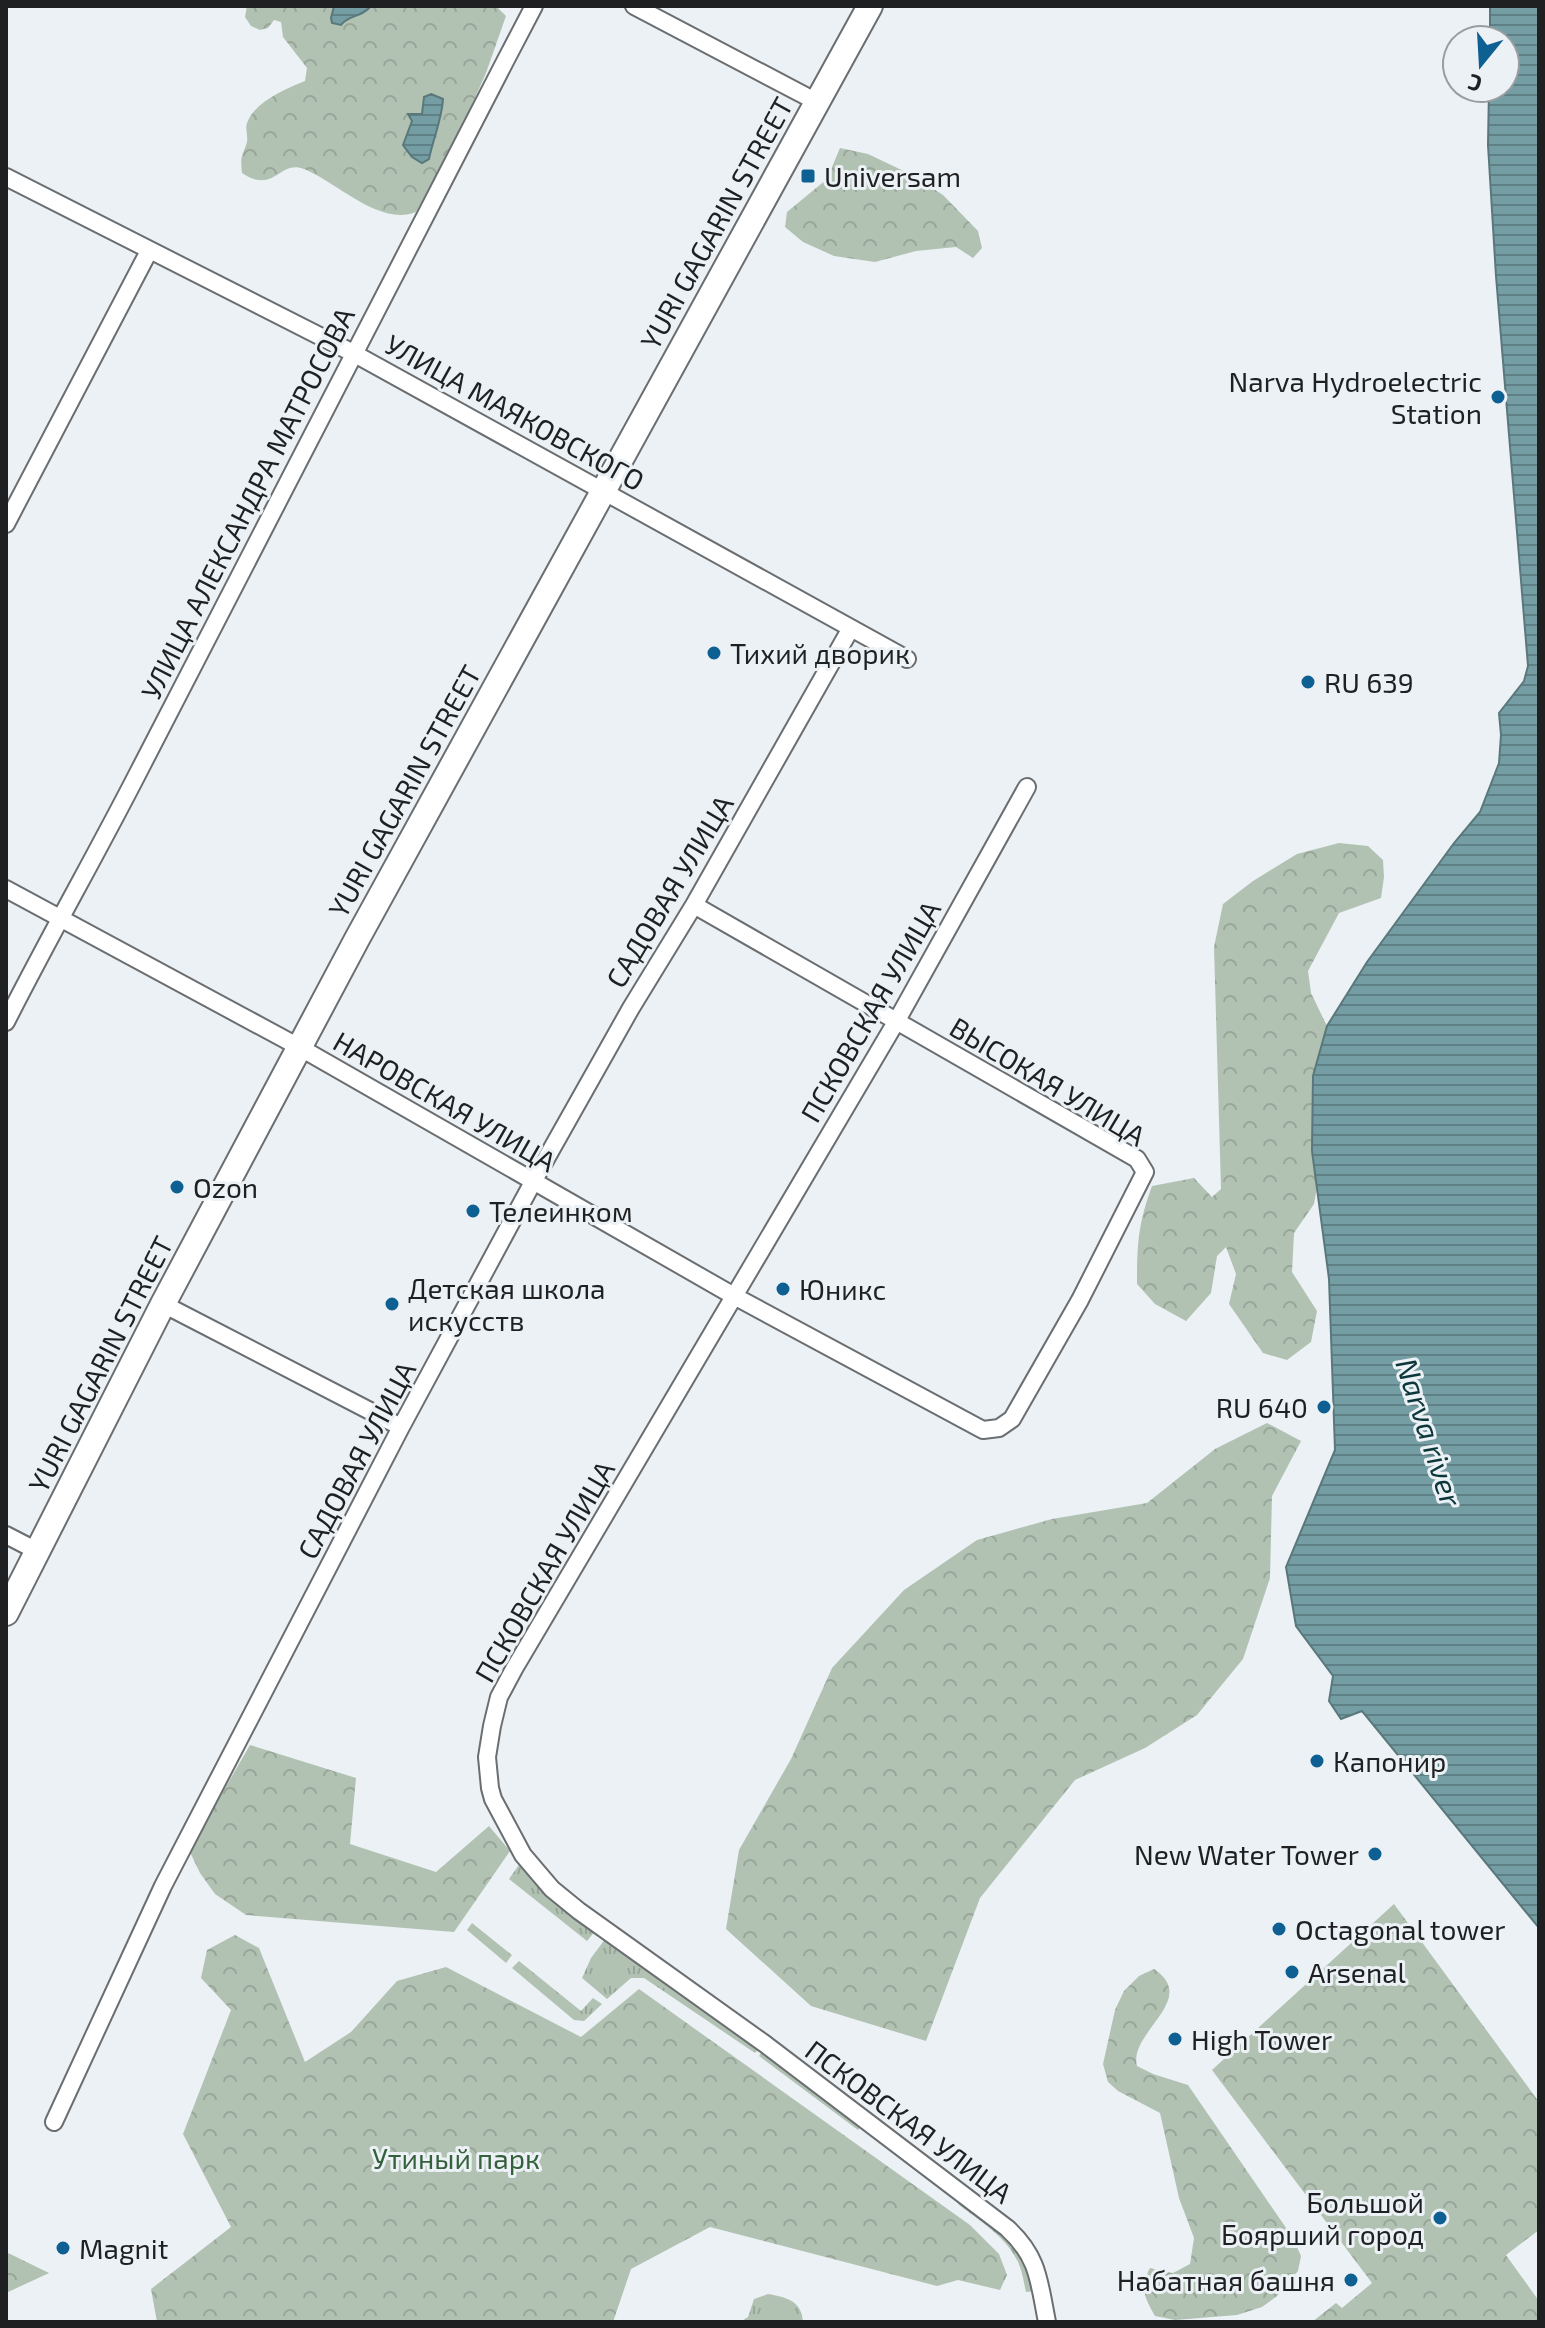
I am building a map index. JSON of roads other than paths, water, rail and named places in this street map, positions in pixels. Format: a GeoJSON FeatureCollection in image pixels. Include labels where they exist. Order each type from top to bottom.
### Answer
{"type":"FeatureCollection","features":[{"type":"Feature","properties":{"kind":"street","name":"УЛИЦА АЛЕКСАНДРА МАТРОСОВА"},"geometry":{"type":"LineString","coordinates":[[6,1022],[59,917],[138,774],[534,6]]}},
{"type":"Feature","properties":{"kind":"street"},"geometry":{"type":"LineString","coordinates":[[634,6],[817,102]]}},
{"type":"Feature","properties":{"kind":"street","name":"YURI GAGARIN STREET"},"geometry":{"type":"LineString","coordinates":[[6,1613],[163,1304],[299,1047],[870,6]]}},
{"type":"Feature","properties":{"kind":"street","name":"УЛИЦА МАЯКОВСКОГО"},"geometry":{"type":"LineString","coordinates":[[6,177],[353,353],[907,659]]}},
{"type":"Feature","properties":{"kind":"street"},"geometry":{"type":"LineString","coordinates":[[6,524],[149,251]]}},
{"type":"Feature","properties":{"kind":"street","name":"САДОВАЯ УЛИЦА"},"geometry":{"type":"LineString","coordinates":[[54,2122],[163,1886],[195,1830],[401,1427],[533,1182],[851,628]]}},
{"type":"Feature","properties":{"kind":"street","name":"ПСКОВСКАЯ УЛИЦА"},"geometry":{"type":"LineString","coordinates":[[1027,787],[896,1022],[499,1697],[487,1757],[493,1799],[523,1855],[552,1889],[765,2044],[1023,2242],[1034,2262],[1047,2322]]}},
{"type":"Feature","properties":{"kind":"street","name":"НАРОВСКАЯ УЛИЦА"},"geometry":{"type":"LineString","coordinates":[[6,889],[299,1047],[734,1296],[983,1430]]}},
{"type":"Feature","properties":{"kind":"street","name":"ВЫСОКАЯ УЛИЦА"},"geometry":{"type":"LineString","coordinates":[[694,905],[1137,1159],[1145,1172],[1080,1300],[1012,1419],[999,1428],[983,1430]]}},
{"type":"Feature","properties":{"kind":"street"},"geometry":{"type":"LineString","coordinates":[[163,1304],[401,1427]]}},
{"type":"Feature","properties":{"kind":"street"},"geometry":{"type":"LineString","coordinates":[[6,1535],[39,1552]]}},
{"type":"Feature","properties":{"kind":"water"},"geometry":{"type":"Polygon","coordinates":[[[334,6],[371,6],[341,25],[332,23],[334,6]]]}},
{"type":"Feature","properties":{"kind":"water","name":"Narva river"},"geometry":{"type":"Polygon","coordinates":[[[1490,6],[1539,6],[1539,1928],[1362,1711],[1341,1719],[1329,1701],[1333,1676],[1296,1626],[1286,1567],[1335,1450],[1329,1279],[1312,1151],[1313,1076],[1327,1026],[1367,962],[1480,812],[1499,763],[1499,713],[1524,681],[1528,666],[1488,145],[1489,104],[1521,104],[1521,24],[1490,24],[1490,6]]]}},
{"type":"Feature","properties":{"kind":"water"},"geometry":{"type":"Polygon","coordinates":[[[431,94],[443,99],[429,159],[422,163],[412,157],[403,145],[412,121],[408,114],[422,114],[424,97],[431,94]]]}},
{"type":"Feature","properties":{"kind":"place","name":"Universam"},"geometry":{"type":"Point","coordinates":[808,176]}},
{"type":"Feature","properties":{"kind":"place","name":"Narva Hydroelectric Station"},"geometry":{"type":"Point","coordinates":[1498,397]}},
{"type":"Feature","properties":{"kind":"place","name":"Тихий дворик"},"geometry":{"type":"Point","coordinates":[714,653]}},
{"type":"Feature","properties":{"kind":"place","name":"RU 639"},"geometry":{"type":"Point","coordinates":[1308,682]}},
{"type":"Feature","properties":{"kind":"place","name":"Ozon"},"geometry":{"type":"Point","coordinates":[177,1187]}},
{"type":"Feature","properties":{"kind":"place","name":"Телеинком"},"geometry":{"type":"Point","coordinates":[473,1211]}},
{"type":"Feature","properties":{"kind":"place","name":"Юникс"},"geometry":{"type":"Point","coordinates":[783,1289]}},
{"type":"Feature","properties":{"kind":"place","name":"Детская школа искусств"},"geometry":{"type":"Point","coordinates":[392,1304]}},
{"type":"Feature","properties":{"kind":"place","name":"RU 640"},"geometry":{"type":"Point","coordinates":[1324,1407]}},
{"type":"Feature","properties":{"kind":"place","name":"Капонир"},"geometry":{"type":"Point","coordinates":[1317,1761]}},
{"type":"Feature","properties":{"kind":"place","name":"New Water Tower"},"geometry":{"type":"Point","coordinates":[1375,1854]}},
{"type":"Feature","properties":{"kind":"place","name":"Octagonal tower"},"geometry":{"type":"Point","coordinates":[1279,1929]}},
{"type":"Feature","properties":{"kind":"place","name":"Arsenal"},"geometry":{"type":"Point","coordinates":[1292,1972]}},
{"type":"Feature","properties":{"kind":"place","name":"High Tower"},"geometry":{"type":"Point","coordinates":[1175,2039]}},
{"type":"Feature","properties":{"kind":"place","name":"Большой Боярший город"},"geometry":{"type":"Point","coordinates":[1440,2218]}},
{"type":"Feature","properties":{"kind":"place","name":"Magnit"},"geometry":{"type":"Point","coordinates":[63,2248]}},
{"type":"Feature","properties":{"kind":"place","name":"Набатная башня"},"geometry":{"type":"Point","coordinates":[1351,2280]}},
{"type":"Feature","properties":{"kind":"park label","name":"Утиный парк"},"geometry":{"type":"Point","coordinates":[456,2158]}}]}
